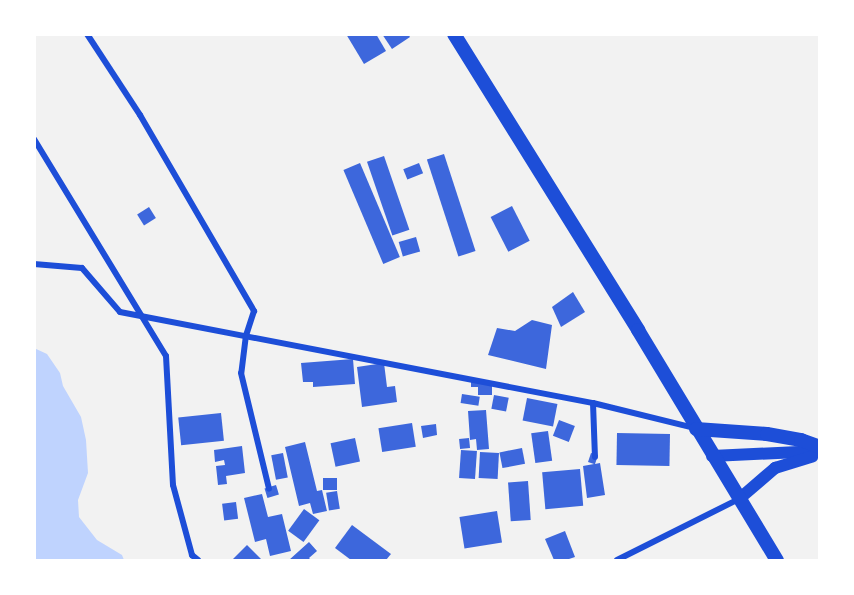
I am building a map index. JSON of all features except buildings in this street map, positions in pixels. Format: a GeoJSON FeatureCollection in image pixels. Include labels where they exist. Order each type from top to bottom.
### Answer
{"type":"FeatureCollection","features":[{"type":"Feature","properties":{"kind":"main road"},"geometry":{"type":"LineString","coordinates":[[454,34],[638,330],[777,561]]}},
{"type":"Feature","properties":{"kind":"main road"},"geometry":{"type":"LineString","coordinates":[[696,429],[767,434],[801,440],[819,451]]}},
{"type":"Feature","properties":{"kind":"main road"},"geometry":{"type":"LineString","coordinates":[[712,456],[728,453],[819,451]]}},
{"type":"Feature","properties":{"kind":"main road"},"geometry":{"type":"LineString","coordinates":[[739,499],[775,468],[819,451]]}},
{"type":"Feature","properties":{"kind":"street"},"geometry":{"type":"LineString","coordinates":[[87,34],[140,115],[255,311],[246,335],[241,373],[269,489]]}},
{"type":"Feature","properties":{"kind":"street"},"geometry":{"type":"LineString","coordinates":[[34,139],[166,356],[173,485],[192,555],[198,561]]}},
{"type":"Feature","properties":{"kind":"street"},"geometry":{"type":"LineString","coordinates":[[34,264],[82,268],[120,312],[593,402],[696,429]]}},
{"type":"Feature","properties":{"kind":"street"},"geometry":{"type":"LineString","coordinates":[[593,402],[595,457]]}},
{"type":"Feature","properties":{"kind":"street"},"geometry":{"type":"LineString","coordinates":[[617,561],[739,499]]}},
{"type":"Feature","properties":{"kind":"water"},"geometry":{"type":"Polygon","coordinates":[[[34,348],[47,354],[60,373],[63,386],[81,417],[86,440],[88,473],[78,500],[79,517],[97,540],[122,555],[124,560],[35,560],[34,348]]]}}]}
